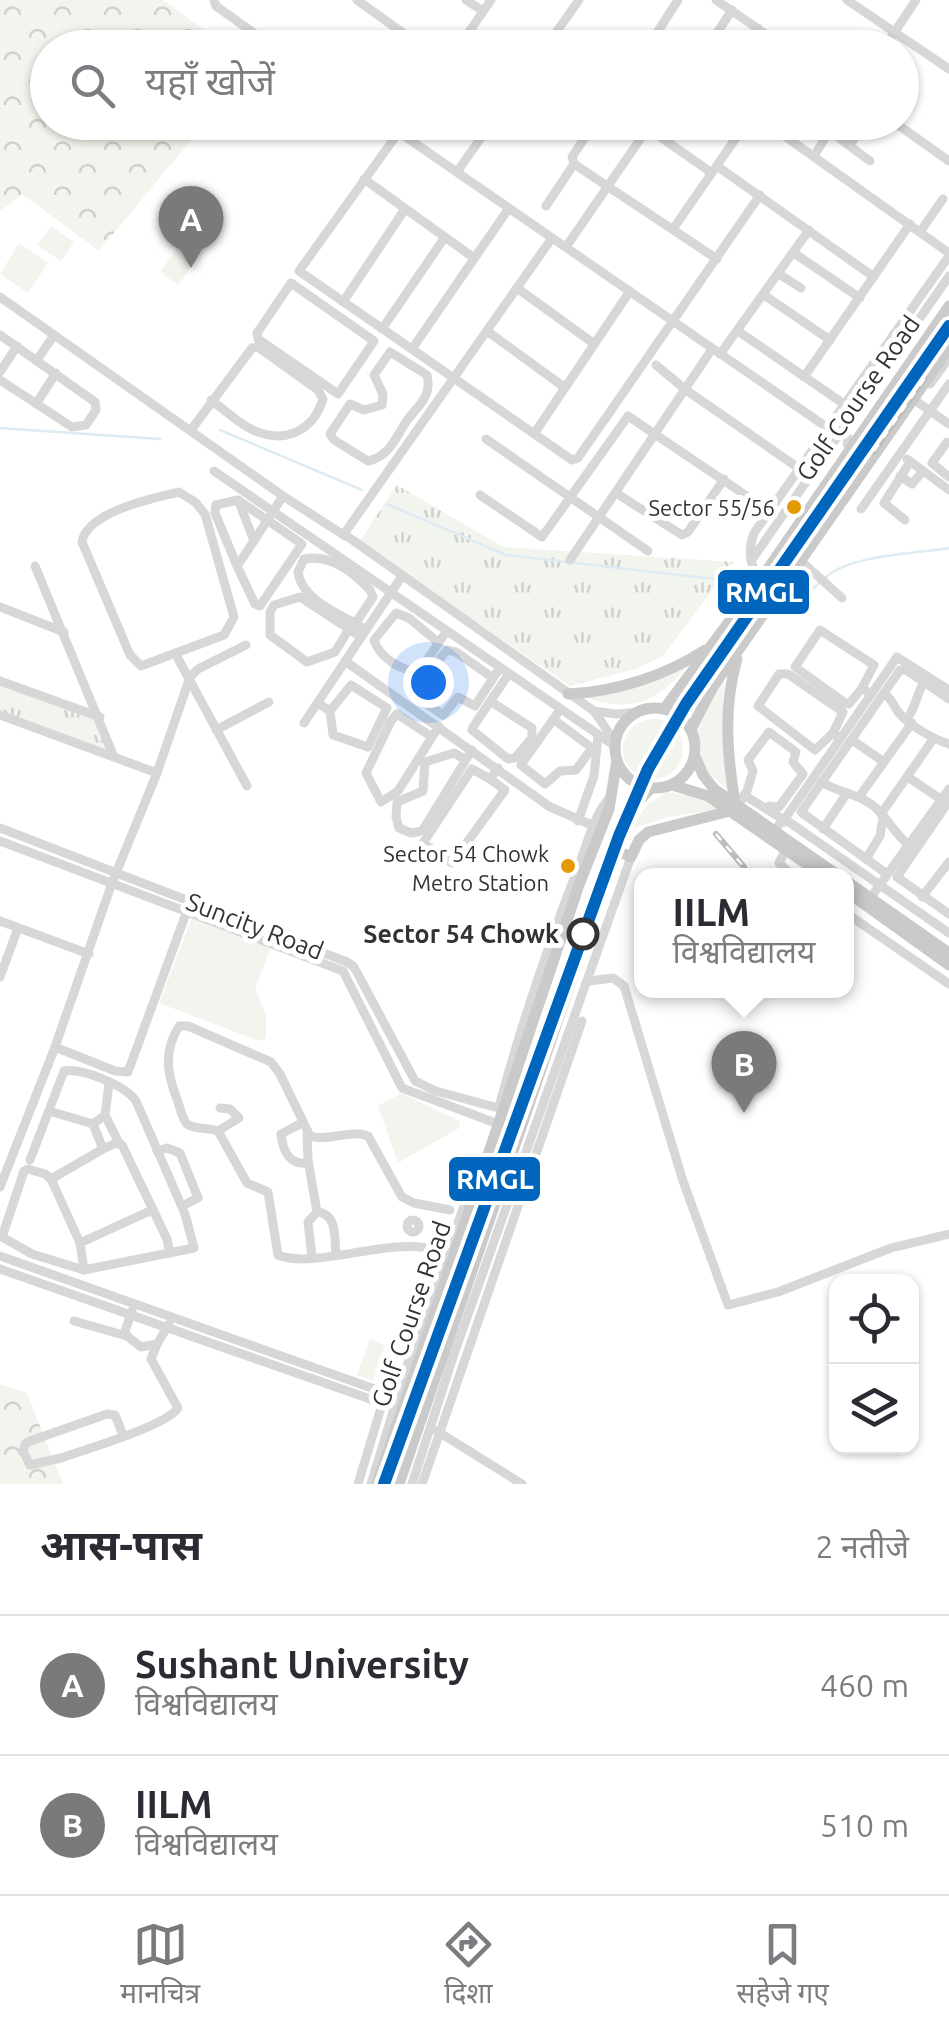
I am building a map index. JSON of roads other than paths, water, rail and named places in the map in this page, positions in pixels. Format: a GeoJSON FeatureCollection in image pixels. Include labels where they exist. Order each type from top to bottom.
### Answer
{"type":"FeatureCollection","features":[{"type":"Feature","properties":{"kind":"main road","name":"Golf Course Road"},"geometry":{"type":"LineString","coordinates":[[664,709],[761,579],[847,439],[949,306]]}},
{"type":"Feature","properties":{"kind":"main road","name":"Golf Course Road"},"geometry":{"type":"LineString","coordinates":[[691,729],[744,641],[803,562],[949,348]]}},
{"type":"Feature","properties":{"kind":"main road"},"geometry":{"type":"LineString","coordinates":[[739,801],[726,706],[744,641]]}},
{"type":"Feature","properties":{"kind":"main road"},"geometry":{"type":"LineString","coordinates":[[568,694],[613,690],[694,657],[714,644]]}},
{"type":"Feature","properties":{"kind":"main road"},"geometry":{"type":"LineString","coordinates":[[813,868],[786,848],[739,801],[672,785],[651,788],[630,779],[616,750],[624,724],[638,712],[664,709],[675,713],[691,729],[695,756],[714,789],[739,801],[780,826],[830,868]]}},
{"type":"Feature","properties":{"kind":"main road","name":"Golf Course Road"},"geometry":{"type":"LineString","coordinates":[[374,1484],[612,796],[616,750]]}},
{"type":"Feature","properties":{"kind":"main road"},"geometry":{"type":"LineString","coordinates":[[672,785],[687,774],[695,756]]}},
{"type":"Feature","properties":{"kind":"main road","name":"Golf Course Road"},"geometry":{"type":"LineString","coordinates":[[399,1484],[450,1349],[618,851],[635,806],[651,788]]}},
{"type":"Feature","properties":{"kind":"main road"},"geometry":{"type":"LineString","coordinates":[[618,851],[632,856],[639,840],[648,832],[739,801]]}},
{"type":"Feature","properties":{"kind":"main road"},"geometry":{"type":"LineString","coordinates":[[854,885],[949,953]]}},
{"type":"Feature","properties":{"kind":"main road"},"geometry":{"type":"LineString","coordinates":[[854,898],[949,965]]}},
{"type":"Feature","properties":{"kind":"main road"},"geometry":{"type":"LineString","coordinates":[[538,1084],[542,1106]]}},
{"type":"Feature","properties":{"kind":"street"},"geometry":{"type":"LineString","coordinates":[[214,0],[216,6],[250,30]]}},
{"type":"Feature","properties":{"kind":"street"},"geometry":{"type":"LineString","coordinates":[[356,0],[398,30]]}},
{"type":"Feature","properties":{"kind":"street"},"geometry":{"type":"LineString","coordinates":[[466,0],[483,11]]}},
{"type":"Feature","properties":{"kind":"street"},"geometry":{"type":"LineString","coordinates":[[470,30],[491,0]]}},
{"type":"Feature","properties":{"kind":"street"},"geometry":{"type":"LineString","coordinates":[[660,30],[678,0]]}},
{"type":"Feature","properties":{"kind":"street"},"geometry":{"type":"LineString","coordinates":[[716,0],[761,30]]}},
{"type":"Feature","properties":{"kind":"street"},"geometry":{"type":"LineString","coordinates":[[846,0],[891,30]]}},
{"type":"Feature","properties":{"kind":"street"},"geometry":{"type":"LineString","coordinates":[[895,30],[916,0]]}},
{"type":"Feature","properties":{"kind":"street"},"geometry":{"type":"LineString","coordinates":[[556,30],[575,1]]}},
{"type":"Feature","properties":{"kind":"street"},"geometry":{"type":"LineString","coordinates":[[719,30],[732,10]]}},
{"type":"Feature","properties":{"kind":"street"},"geometry":{"type":"LineString","coordinates":[[919,49],[949,69]]}},
{"type":"Feature","properties":{"kind":"street"},"geometry":{"type":"LineString","coordinates":[[394,140],[298,270],[575,460],[760,195]]}},
{"type":"Feature","properties":{"kind":"street"},"geometry":{"type":"LineString","coordinates":[[409,140],[874,456]]}},
{"type":"Feature","properties":{"kind":"street"},"geometry":{"type":"LineString","coordinates":[[457,172],[479,140]]}},
{"type":"Feature","properties":{"kind":"street"},"geometry":{"type":"LineString","coordinates":[[583,140],[572,156],[574,164],[717,258]]}},
{"type":"Feature","properties":{"kind":"street"},"geometry":{"type":"LineString","coordinates":[[566,247],[637,140]]}},
{"type":"Feature","properties":{"kind":"street"},"geometry":{"type":"LineString","coordinates":[[669,140],[760,195],[874,277]]}},
{"type":"Feature","properties":{"kind":"street"},"geometry":{"type":"LineString","coordinates":[[672,229],[735,140]]}},
{"type":"Feature","properties":{"kind":"street"},"geometry":{"type":"LineString","coordinates":[[761,579],[754,571],[752,539],[949,254],[791,140]]}},
{"type":"Feature","properties":{"kind":"street"},"geometry":{"type":"LineString","coordinates":[[814,156],[824,140]]}},
{"type":"Feature","properties":{"kind":"street"},"geometry":{"type":"LineString","coordinates":[[845,140],[870,161]]}},
{"type":"Feature","properties":{"kind":"street"},"geometry":{"type":"LineString","coordinates":[[850,145],[853,140]]}},
{"type":"Feature","properties":{"kind":"street"},"geometry":{"type":"LineString","coordinates":[[919,140],[949,161]]}},
{"type":"Feature","properties":{"kind":"street"},"geometry":{"type":"LineString","coordinates":[[546,206],[574,164]]}},
{"type":"Feature","properties":{"kind":"street"},"geometry":{"type":"LineString","coordinates":[[364,179],[474,258]]}},
{"type":"Feature","properties":{"kind":"street"},"geometry":{"type":"LineString","coordinates":[[920,232],[943,199]]}},
{"type":"Feature","properties":{"kind":"street"},"geometry":{"type":"LineString","coordinates":[[412,349],[508,208]]}},
{"type":"Feature","properties":{"kind":"street"},"geometry":{"type":"LineString","coordinates":[[334,312],[405,209]]}},
{"type":"Feature","properties":{"kind":"street"},"geometry":{"type":"LineString","coordinates":[[804,377],[910,224]]}},
{"type":"Feature","properties":{"kind":"street"},"geometry":{"type":"LineString","coordinates":[[570,560],[686,390],[738,330],[809,230]]}},
{"type":"Feature","properties":{"kind":"street"},"geometry":{"type":"LineString","coordinates":[[382,329],[446,237]]}},
{"type":"Feature","properties":{"kind":"street"},"geometry":{"type":"LineString","coordinates":[[345,536],[346,528],[552,238]]}},
{"type":"Feature","properties":{"kind":"street"},"geometry":{"type":"LineString","coordinates":[[794,253],[860,298]]}},
{"type":"Feature","properties":{"kind":"street"},"geometry":{"type":"LineString","coordinates":[[780,274],[801,288]]}},
{"type":"Feature","properties":{"kind":"street"},"geometry":{"type":"LineString","coordinates":[[752,561],[847,439],[949,276]]}},
{"type":"Feature","properties":{"kind":"street"},"geometry":{"type":"LineString","coordinates":[[292,283],[334,312],[374,341],[336,395],[258,338],[257,333],[292,283]]}},
{"type":"Feature","properties":{"kind":"street"},"geometry":{"type":"LineString","coordinates":[[517,288],[593,343]]}},
{"type":"Feature","properties":{"kind":"street"},"geometry":{"type":"LineString","coordinates":[[534,434],[630,291]]}},
{"type":"Feature","properties":{"kind":"street"},"geometry":{"type":"LineString","coordinates":[[764,294],[830,340]]}},
{"type":"Feature","properties":{"kind":"street"},"geometry":{"type":"LineString","coordinates":[[0,296],[594,711],[638,712]]}},
{"type":"Feature","properties":{"kind":"street"},"geometry":{"type":"LineString","coordinates":[[738,330],[844,404]]}},
{"type":"Feature","properties":{"kind":"street"},"geometry":{"type":"LineString","coordinates":[[487,331],[564,387]]}},
{"type":"Feature","properties":{"kind":"street"},"geometry":{"type":"LineString","coordinates":[[0,335],[96,402],[96,410],[86,425],[72,427],[0,380]]}},
{"type":"Feature","properties":{"kind":"street"},"geometry":{"type":"LineString","coordinates":[[37,360],[54,335]]}},
{"type":"Feature","properties":{"kind":"street"},"geometry":{"type":"LineString","coordinates":[[0,372],[17,346]]}},
{"type":"Feature","properties":{"kind":"street"},"geometry":{"type":"LineString","coordinates":[[191,430],[211,400],[252,348],[258,346],[318,390],[323,399],[312,423],[303,432],[268,434],[252,430],[211,400]]}},
{"type":"Feature","properties":{"kind":"street"},"geometry":{"type":"LineString","coordinates":[[390,352],[427,375],[427,395],[406,422],[387,450],[378,459],[368,461],[330,434],[350,404],[364,410],[382,405],[383,394],[374,375],[390,352]]}},
{"type":"Feature","properties":{"kind":"street"},"geometry":{"type":"LineString","coordinates":[[842,598],[803,562],[949,358]]}},
{"type":"Feature","properties":{"kind":"street"},"geometry":{"type":"LineString","coordinates":[[656,365],[800,469]]}},
{"type":"Feature","properties":{"kind":"street"},"geometry":{"type":"LineString","coordinates":[[36,404],[56,374]]}},
{"type":"Feature","properties":{"kind":"street"},"geometry":{"type":"LineString","coordinates":[[861,509],[949,384]]}},
{"type":"Feature","properties":{"kind":"street"},"geometry":{"type":"LineString","coordinates":[[916,400],[949,424]]}},
{"type":"Feature","properties":{"kind":"street"},"geometry":{"type":"LineString","coordinates":[[480,496],[542,537],[628,416],[770,510]]}},
{"type":"Feature","properties":{"kind":"street"},"geometry":{"type":"LineString","coordinates":[[406,422],[417,430]]}},
{"type":"Feature","properties":{"kind":"street"},"geometry":{"type":"LineString","coordinates":[[486,440],[648,552]]}},
{"type":"Feature","properties":{"kind":"street"},"geometry":{"type":"LineString","coordinates":[[948,442],[932,462],[949,477]]}},
{"type":"Feature","properties":{"kind":"street"},"geometry":{"type":"LineString","coordinates":[[900,454],[949,490]]}},
{"type":"Feature","properties":{"kind":"street"},"geometry":{"type":"LineString","coordinates":[[904,520],[884,504],[910,462]]}},
{"type":"Feature","properties":{"kind":"street"},"geometry":{"type":"LineString","coordinates":[[214,471],[259,507],[392,592],[557,715],[592,748],[576,770],[560,771],[545,784],[522,766],[557,715]]}},
{"type":"Feature","properties":{"kind":"street"},"geometry":{"type":"LineString","coordinates":[[900,476],[912,484],[923,471]]}},
{"type":"Feature","properties":{"kind":"street"},"geometry":{"type":"LineString","coordinates":[[616,493],[682,535],[724,479]]}},
{"type":"Feature","properties":{"kind":"street"},"geometry":{"type":"LineString","coordinates":[[259,507],[272,488]]}},
{"type":"Feature","properties":{"kind":"street"},"geometry":{"type":"LineString","coordinates":[[178,492],[204,514],[234,617],[224,635],[176,654],[147,665],[135,662],[82,542],[88,528],[134,502],[178,492]]}},
{"type":"Feature","properties":{"kind":"street"},"geometry":{"type":"LineString","coordinates":[[237,566],[284,496]]}},
{"type":"Feature","properties":{"kind":"street"},"geometry":{"type":"LineString","coordinates":[[259,507],[238,500],[218,503],[214,509],[255,604],[262,606],[303,545],[271,515]]}},
{"type":"Feature","properties":{"kind":"street"},"geometry":{"type":"LineString","coordinates":[[238,500],[254,541]]}},
{"type":"Feature","properties":{"kind":"street"},"geometry":{"type":"LineString","coordinates":[[352,626],[300,597],[274,604],[270,612],[270,635],[307,662],[335,652],[352,626],[373,597],[370,590],[329,559],[318,556],[304,559],[298,572],[306,592],[352,626],[364,634]]}},
{"type":"Feature","properties":{"kind":"street"},"geometry":{"type":"LineString","coordinates":[[35,566],[114,757]]}},
{"type":"Feature","properties":{"kind":"street"},"geometry":{"type":"LineString","coordinates":[[304,723],[402,576]]}},
{"type":"Feature","properties":{"kind":"street"},"geometry":{"type":"LineString","coordinates":[[0,606],[64,632]]}},
{"type":"Feature","properties":{"kind":"street"},"geometry":{"type":"LineString","coordinates":[[439,643],[409,618],[396,613],[374,640],[379,652],[411,672],[422,669],[439,643],[446,632]]}},
{"type":"Feature","properties":{"kind":"street"},"geometry":{"type":"LineString","coordinates":[[820,630],[874,664],[862,688],[849,704],[845,703],[795,667],[820,630]]}},
{"type":"Feature","properties":{"kind":"street"},"geometry":{"type":"LineString","coordinates":[[0,1185],[55,1047],[190,677],[202,666],[246,646]]}},
{"type":"Feature","properties":{"kind":"street"},"geometry":{"type":"LineString","coordinates":[[194,648],[202,666]]}},
{"type":"Feature","properties":{"kind":"street"},"geometry":{"type":"LineString","coordinates":[[447,650],[500,674],[475,706],[458,697],[444,715],[415,696],[414,691],[447,650]]}},
{"type":"Feature","properties":{"kind":"street"},"geometry":{"type":"LineString","coordinates":[[176,654],[247,786]]}},
{"type":"Feature","properties":{"kind":"street"},"geometry":{"type":"LineString","coordinates":[[852,868],[780,826],[836,735],[899,656],[949,690]]}},
{"type":"Feature","properties":{"kind":"street"},"geometry":{"type":"LineString","coordinates":[[345,661],[439,726],[469,755],[498,768],[550,806],[594,826]]}},
{"type":"Feature","properties":{"kind":"street"},"geometry":{"type":"LineString","coordinates":[[887,874],[801,812],[901,669],[949,699]]}},
{"type":"Feature","properties":{"kind":"street"},"geometry":{"type":"LineString","coordinates":[[490,701],[532,728],[532,738],[516,758],[508,758],[472,730],[490,701],[500,674]]}},
{"type":"Feature","properties":{"kind":"street"},"geometry":{"type":"LineString","coordinates":[[779,674],[788,674],[844,712],[836,735],[815,750],[758,706],[779,674]]}},
{"type":"Feature","properties":{"kind":"street"},"geometry":{"type":"LineString","coordinates":[[0,680],[100,718]]}},
{"type":"Feature","properties":{"kind":"street"},"geometry":{"type":"LineString","coordinates":[[859,797],[910,721],[924,682]]}},
{"type":"Feature","properties":{"kind":"street"},"geometry":{"type":"LineString","coordinates":[[318,702],[330,711],[333,735],[368,748],[387,708],[351,686],[330,711]]}},
{"type":"Feature","properties":{"kind":"street"},"geometry":{"type":"LineString","coordinates":[[862,688],[871,694]]}},
{"type":"Feature","properties":{"kind":"street"},"geometry":{"type":"LineString","coordinates":[[866,859],[881,832],[882,815],[908,777],[944,739],[897,712],[893,700],[884,694]]}},
{"type":"Feature","properties":{"kind":"street"},"geometry":{"type":"LineString","coordinates":[[216,730],[269,702]]}},
{"type":"Feature","properties":{"kind":"street"},"geometry":{"type":"LineString","coordinates":[[594,711],[616,750]]}},
{"type":"Feature","properties":{"kind":"street"},"geometry":{"type":"LineString","coordinates":[[432,737],[397,714],[391,721],[366,774],[381,802],[398,790],[432,737],[439,726]]}},
{"type":"Feature","properties":{"kind":"street"},"geometry":{"type":"LineString","coordinates":[[0,715],[157,773]]}},
{"type":"Feature","properties":{"kind":"street"},"geometry":{"type":"LineString","coordinates":[[557,715],[598,735],[616,750]]}},
{"type":"Feature","properties":{"kind":"street"},"geometry":{"type":"LineString","coordinates":[[769,732],[796,752],[793,762],[803,774],[779,807],[739,801],[753,771],[748,760],[769,732]]}},
{"type":"Feature","properties":{"kind":"street"},"geometry":{"type":"LineString","coordinates":[[578,821],[594,776],[598,735]]}},
{"type":"Feature","properties":{"kind":"street"},"geometry":{"type":"LineString","coordinates":[[852,740],[884,762]]}},
{"type":"Feature","properties":{"kind":"street"},"geometry":{"type":"LineString","coordinates":[[469,755],[422,831],[411,833],[398,828],[398,802],[423,792],[425,762],[431,757],[469,755]]}},
{"type":"Feature","properties":{"kind":"street"},"geometry":{"type":"LineString","coordinates":[[490,779],[498,768]]}},
{"type":"Feature","properties":{"kind":"street"},"geometry":{"type":"LineString","coordinates":[[472,769],[490,779],[505,790],[452,863],[423,843],[472,769]]}},
{"type":"Feature","properties":{"kind":"street"},"geometry":{"type":"LineString","coordinates":[[908,777],[945,801]]}},
{"type":"Feature","properties":{"kind":"street"},"geometry":{"type":"LineString","coordinates":[[821,782],[836,792],[859,797],[894,824],[897,836],[909,844]]}},
{"type":"Feature","properties":{"kind":"street"},"geometry":{"type":"LineString","coordinates":[[947,927],[922,896],[897,877],[949,789]]}},
{"type":"Feature","properties":{"kind":"street"},"geometry":{"type":"LineString","coordinates":[[823,829],[847,793]]}},
{"type":"Feature","properties":{"kind":"street"},"geometry":{"type":"LineString","coordinates":[[502,1109],[520,1031],[594,826],[602,806],[612,796]]}},
{"type":"Feature","properties":{"kind":"street"},"geometry":{"type":"LineString","coordinates":[[871,897],[945,801]]}},
{"type":"Feature","properties":{"kind":"street","name":"Suncity Road"},"geometry":{"type":"LineString","coordinates":[[0,828],[347,962],[354,967],[415,1081],[436,1092],[502,1109]]}},
{"type":"Feature","properties":{"kind":"street"},"geometry":{"type":"LineString","coordinates":[[0,840],[186,913]]}},
{"type":"Feature","properties":{"kind":"street"},"geometry":{"type":"LineString","coordinates":[[785,868],[779,862],[786,848]]}},
{"type":"Feature","properties":{"kind":"street"},"geometry":{"type":"LineString","coordinates":[[422,1484],[450,1349],[632,856]]}},
{"type":"Feature","properties":{"kind":"street"},"geometry":{"type":"LineString","coordinates":[[922,896],[949,862]]}},
{"type":"Feature","properties":{"kind":"street"},"geometry":{"type":"LineString","coordinates":[[854,869],[947,927]]}},
{"type":"Feature","properties":{"kind":"street"},"geometry":{"type":"LineString","coordinates":[[55,1047],[115,1071],[128,1072],[190,901]]}},
{"type":"Feature","properties":{"kind":"street","name":"Suncity Road"},"geometry":{"type":"LineString","coordinates":[[186,913],[341,970],[402,1088],[497,1124]]}},
{"type":"Feature","properties":{"kind":"street"},"geometry":{"type":"LineString","coordinates":[[854,919],[949,984]]}},
{"type":"Feature","properties":{"kind":"street"},"geometry":{"type":"LineString","coordinates":[[0,921],[89,954]]}},
{"type":"Feature","properties":{"kind":"street"},"geometry":{"type":"LineString","coordinates":[[936,944],[947,927]]}},
{"type":"Feature","properties":{"kind":"street"},"geometry":{"type":"LineString","coordinates":[[0,977],[18,928]]}},
{"type":"Feature","properties":{"kind":"street"},"geometry":{"type":"LineString","coordinates":[[588,981],[613,978],[624,986],[725,1303],[737,1304],[778,1292],[890,1248],[949,1234]]}},
{"type":"Feature","properties":{"kind":"street"},"geometry":{"type":"LineString","coordinates":[[412,1484],[582,1022]]}},
{"type":"Feature","properties":{"kind":"street"},"geometry":{"type":"LineString","coordinates":[[220,1108],[230,1109],[239,1118],[218,1131],[188,1124],[169,1078],[167,1059],[179,1026],[188,1026],[271,1062],[280,1074],[307,1134],[308,1163],[318,1212]]}},
{"type":"Feature","properties":{"kind":"street"},"geometry":{"type":"LineString","coordinates":[[68,1068],[131,1094],[182,1206],[194,1248],[84,1270],[32,1254],[2,1236],[49,1110],[61,1076],[68,1068]]}},
{"type":"Feature","properties":{"kind":"street"},"geometry":{"type":"LineString","coordinates":[[109,1084],[104,1115],[125,1149],[166,1237],[170,1254]]}},
{"type":"Feature","properties":{"kind":"street"},"geometry":{"type":"LineString","coordinates":[[49,1110],[93,1124],[104,1150]]}},
{"type":"Feature","properties":{"kind":"street"},"geometry":{"type":"LineString","coordinates":[[93,1124],[104,1115]]}},
{"type":"Feature","properties":{"kind":"street"},"geometry":{"type":"LineString","coordinates":[[302,1123],[281,1134],[281,1138],[290,1160],[308,1163]]}},
{"type":"Feature","properties":{"kind":"street"},"geometry":{"type":"LineString","coordinates":[[218,1131],[247,1182],[270,1196],[278,1255],[312,1257],[412,1247],[435,1250]]}},
{"type":"Feature","properties":{"kind":"street"},"geometry":{"type":"LineString","coordinates":[[307,1134],[321,1139],[357,1132],[368,1136],[402,1197],[414,1204],[450,1210]]}},
{"type":"Feature","properties":{"kind":"street"},"geometry":{"type":"LineString","coordinates":[[51,1179],[119,1144]]}},
{"type":"Feature","properties":{"kind":"street"},"geometry":{"type":"LineString","coordinates":[[157,1151],[167,1148],[180,1153],[195,1185],[198,1198],[182,1206]]}},
{"type":"Feature","properties":{"kind":"street"},"geometry":{"type":"LineString","coordinates":[[14,1155],[51,1179],[80,1243],[84,1270]]}},
{"type":"Feature","properties":{"kind":"street"},"geometry":{"type":"LineString","coordinates":[[8,1170],[27,1167]]}},
{"type":"Feature","properties":{"kind":"street"},"geometry":{"type":"LineString","coordinates":[[412,1247],[413,1232],[407,1227],[413,1220],[414,1204]]}},
{"type":"Feature","properties":{"kind":"street"},"geometry":{"type":"LineString","coordinates":[[80,1243],[152,1210]]}},
{"type":"Feature","properties":{"kind":"street"},"geometry":{"type":"LineString","coordinates":[[312,1257],[308,1222],[318,1212]]}},
{"type":"Feature","properties":{"kind":"street"},"geometry":{"type":"LineString","coordinates":[[318,1212],[327,1213],[332,1220],[336,1254]]}},
{"type":"Feature","properties":{"kind":"street"},"geometry":{"type":"LineString","coordinates":[[166,1237],[189,1226]]}},
{"type":"Feature","properties":{"kind":"street"},"geometry":{"type":"LineString","coordinates":[[0,1256],[133,1309],[390,1400]]}},
{"type":"Feature","properties":{"kind":"street"},"geometry":{"type":"LineString","coordinates":[[0,1269],[133,1309]]}},
{"type":"Feature","properties":{"kind":"street"},"geometry":{"type":"LineString","coordinates":[[127,1336],[125,1330],[133,1309]]}},
{"type":"Feature","properties":{"kind":"street"},"geometry":{"type":"LineString","coordinates":[[74,1321],[127,1336],[141,1347],[157,1344]]}},
{"type":"Feature","properties":{"kind":"street"},"geometry":{"type":"LineString","coordinates":[[123,1435],[115,1415],[108,1414],[33,1440],[22,1450],[26,1463],[36,1465],[123,1435],[177,1412],[176,1402],[151,1359],[169,1322]]}},
{"type":"Feature","properties":{"kind":"street"},"geometry":{"type":"LineString","coordinates":[[358,1484],[390,1400],[418,1348]]}},
{"type":"Feature","properties":{"kind":"street"},"geometry":{"type":"LineString","coordinates":[[374,1484],[390,1400]]}},
{"type":"Feature","properties":{"kind":"street"},"geometry":{"type":"LineString","coordinates":[[435,1430],[522,1484]]}},
{"type":"Feature","properties":{"kind":"waterway"},"geometry":{"type":"LineString","coordinates":[[0,428],[160,439]]}},
{"type":"Feature","properties":{"kind":"waterway"},"geometry":{"type":"LineString","coordinates":[[220,430],[362,490]]}},
{"type":"Feature","properties":{"kind":"waterway"},"geometry":{"type":"LineString","coordinates":[[387,504],[506,555],[741,582]]}},
{"type":"Feature","properties":{"kind":"waterway"},"geometry":{"type":"LineString","coordinates":[[787,607],[801,600],[831,573],[851,564],[949,548]]}},
{"type":"Feature","properties":{"kind":"railway"},"geometry":{"type":"LineString","coordinates":[[862,443],[912,370]]}},
{"type":"Feature","properties":{"kind":"railway"},"geometry":{"type":"LineString","coordinates":[[874,451],[925,378]]}},
{"type":"Feature","properties":{"kind":"railway"},"geometry":{"type":"LineString","coordinates":[[716,834],[744,867]]}},
{"type":"Feature","properties":{"kind":"place","name":"Sushant University"},"geometry":{"type":"Point","coordinates":[191,268]}},
{"type":"Feature","properties":{"kind":"place","name":"Sector 55/56"},"geometry":{"type":"Point","coordinates":[794,507]}},
{"type":"Feature","properties":{"kind":"place","name":"Sector 54 Chowk Metro Station"},"geometry":{"type":"Point","coordinates":[568,866]}},
{"type":"Feature","properties":{"kind":"place","name":"Sector 54 Chowk"},"geometry":{"type":"Point","coordinates":[583,934]}},
{"type":"Feature","properties":{"kind":"place","name":"IILM"},"geometry":{"type":"Point","coordinates":[744,1113]}}]}
